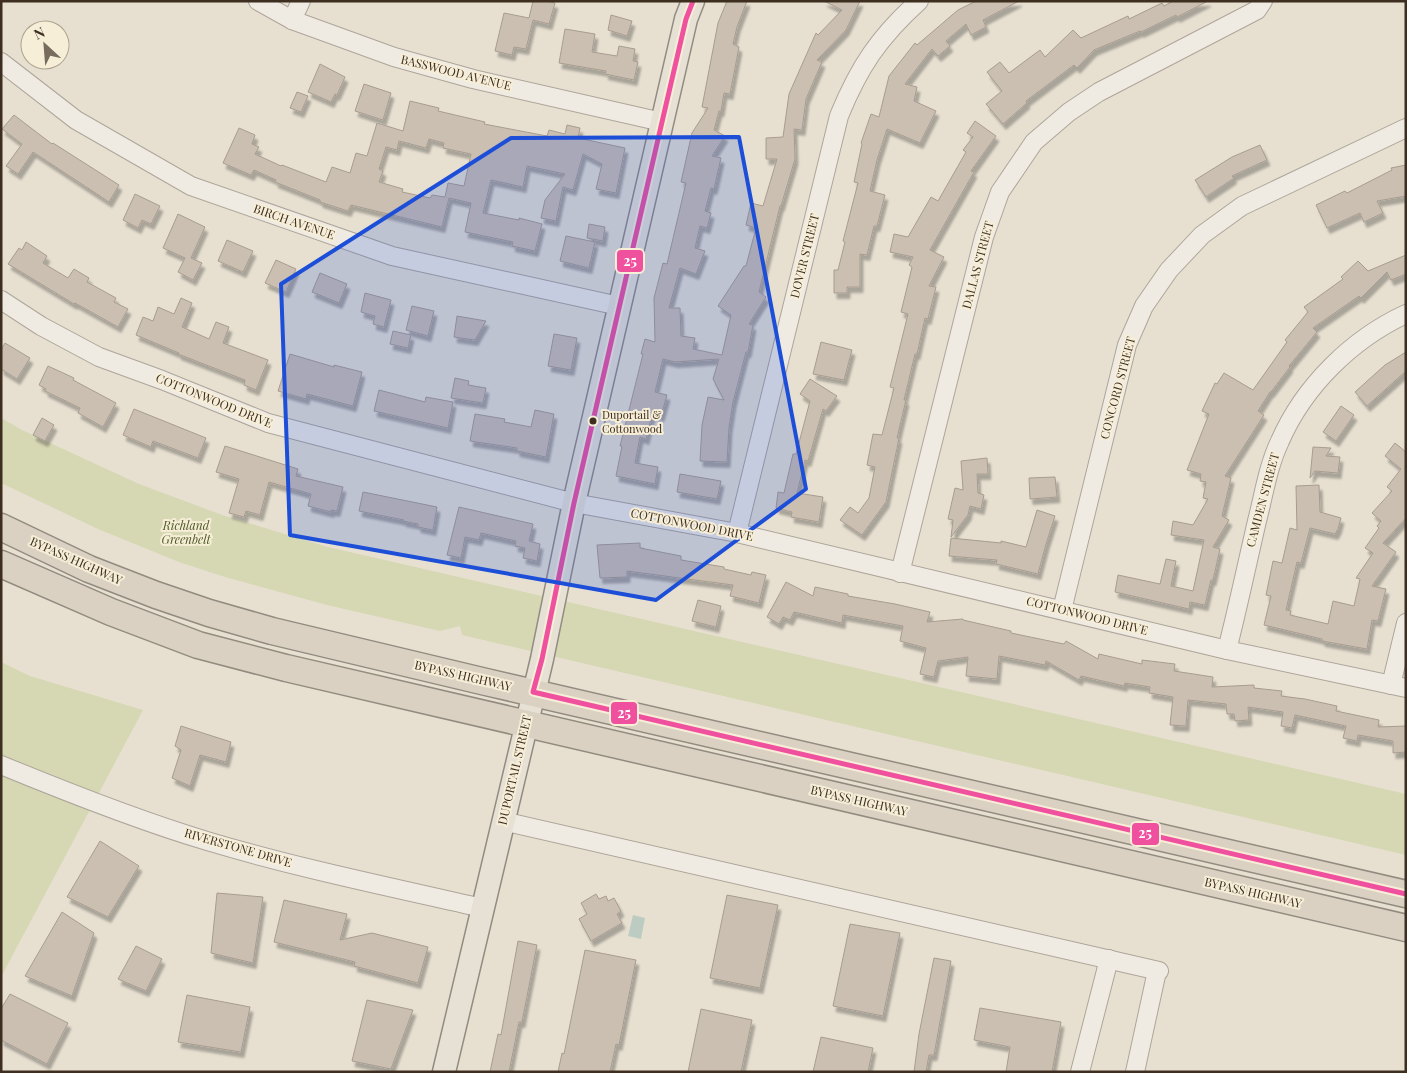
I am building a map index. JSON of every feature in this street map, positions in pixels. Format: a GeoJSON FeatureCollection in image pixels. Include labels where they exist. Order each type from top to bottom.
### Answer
{"type":"FeatureCollection","features":[{"type":"Feature","properties":{"kind":"highway","name":"BYPASS HIGHWAY"},"geometry":{"type":"LineString","coordinates":[[1,527],[89,569],[156,595],[208,612],[301,638],[1406,894]]}},
{"type":"Feature","properties":{"kind":"highway","name":"BYPASS HIGHWAY"},"geometry":{"type":"LineString","coordinates":[[1,564],[111,612],[198,644],[286,668],[1406,928]]}},
{"type":"Feature","properties":{"kind":"main road","name":"DUPORTAIL STREET"},"geometry":{"type":"LineString","coordinates":[[444,1072],[525,724],[542,659],[574,503],[619,306],[686,19],[694,1]]}},
{"type":"Feature","properties":{"kind":"street","name":"BASSWOOD AVENUE"},"geometry":{"type":"LineString","coordinates":[[258,1],[292,20],[394,57],[473,78],[662,122]]}},
{"type":"Feature","properties":{"kind":"street"},"geometry":{"type":"LineString","coordinates":[[292,20],[301,1]]}},
{"type":"Feature","properties":{"kind":"street","name":"DOVER STREET"},"geometry":{"type":"LineString","coordinates":[[736,533],[839,116],[852,85],[867,59],[886,33],[919,1]]}},
{"type":"Feature","properties":{"kind":"street","name":"DALLAS STREET"},"geometry":{"type":"LineString","coordinates":[[900,573],[984,237],[1000,192],[1034,142],[1069,112],[1099,92],[1258,10],[1263,1]]}},
{"type":"Feature","properties":{"kind":"street","name":"BIRCH AVENUE"},"geometry":{"type":"LineString","coordinates":[[1,62],[76,120],[191,186],[392,256],[619,306]]}},
{"type":"Feature","properties":{"kind":"street","name":"CONCORD STREET"},"geometry":{"type":"LineString","coordinates":[[1062,610],[1127,345],[1144,306],[1169,270],[1202,235],[1242,206],[1406,128]]}},
{"type":"Feature","properties":{"kind":"street","name":"COTTONWOOD DRIVE"},"geometry":{"type":"LineString","coordinates":[[1,300],[41,326],[99,357],[268,423],[574,503],[736,533],[1227,650],[1398,686]]}},
{"type":"Feature","properties":{"kind":"street","name":"CAMDEN STREET"},"geometry":{"type":"LineString","coordinates":[[1227,650],[1269,470],[1280,440],[1298,407],[1325,373],[1355,345],[1406,314]]}},
{"type":"Feature","properties":{"kind":"street"},"geometry":{"type":"LineString","coordinates":[[1398,686],[1406,623]]}},
{"type":"Feature","properties":{"kind":"street","name":"RIVERSTONE DRIVE"},"geometry":{"type":"LineString","coordinates":[[1,765],[88,800],[207,841],[268,858],[482,908]]}},
{"type":"Feature","properties":{"kind":"street"},"geometry":{"type":"LineString","coordinates":[[503,821],[1158,971],[1135,1072]]}},
{"type":"Feature","properties":{"kind":"street"},"geometry":{"type":"LineString","coordinates":[[1080,1072],[1109,960]]}},
{"type":"Feature","properties":{"kind":"highlighted area"},"geometry":{"type":"Polygon","coordinates":[[[739,137],[806,489],[656,600],[290,535],[281,284],[511,138],[739,137]]]}},
{"type":"Feature","properties":{"kind":"green space","name":"Richland Greenbelt"},"geometry":{"type":"Polygon","coordinates":[[[1,418],[22,430],[139,484],[225,516],[328,547],[1406,794],[1406,855],[462,635],[460,626],[440,631],[327,605],[225,577],[179,562],[98,529],[1,483],[1,418]]]}},
{"type":"Feature","properties":{"kind":"green space"},"geometry":{"type":"Polygon","coordinates":[[[1,662],[30,676],[143,710],[1,977],[1,662]]]}},
{"type":"Feature","properties":{"kind":"shaded area"},"geometry":{"type":"Polygon","coordinates":[[[633,915],[645,918],[641,939],[628,936],[633,915]]]}},
{"type":"Feature","properties":{"kind":"building"},"geometry":{"type":"Polygon","coordinates":[[[533,1],[555,3],[549,24],[533,20],[526,49],[514,47],[512,55],[495,51],[504,13],[529,18],[533,1]]]}},
{"type":"Feature","properties":{"kind":"building"},"geometry":{"type":"Polygon","coordinates":[[[727,1],[747,1],[733,44],[739,47],[730,94],[724,93],[721,111],[719,111],[714,130],[725,136],[712,156],[721,158],[714,189],[711,188],[705,211],[711,213],[707,228],[700,226],[695,248],[705,251],[696,274],[680,268],[669,308],[680,308],[681,336],[695,338],[693,349],[722,355],[731,315],[718,306],[744,266],[746,266],[756,228],[746,225],[751,203],[763,206],[777,159],[766,159],[766,138],[783,137],[789,94],[816,33],[818,35],[842,10],[824,1],[860,1],[846,30],[817,60],[822,62],[806,99],[802,130],[794,129],[795,159],[780,206],[759,292],[766,297],[749,324],[753,325],[748,352],[746,352],[733,402],[727,462],[700,461],[702,425],[708,397],[724,400],[713,379],[719,359],[675,362],[663,359],[655,392],[667,395],[661,416],[652,414],[646,439],[640,437],[635,463],[658,467],[655,484],[616,476],[622,446],[620,446],[645,339],[655,342],[654,298],[663,263],[667,264],[686,183],[681,182],[692,133],[708,108],[702,107],[718,23],[727,1]]]}},
{"type":"Feature","properties":{"kind":"building"},"geometry":{"type":"Polygon","coordinates":[[[976,1],[1019,1],[983,20],[986,27],[971,35],[966,24],[946,41],[950,46],[938,56],[932,49],[905,84],[917,87],[914,101],[936,111],[920,143],[887,129],[870,191],[885,195],[877,226],[874,226],[867,255],[860,254],[860,287],[847,287],[847,293],[834,293],[834,270],[838,270],[845,242],[843,241],[858,183],[854,182],[861,143],[871,114],[879,117],[889,76],[915,43],[917,45],[958,10],[976,1]]]}},
{"type":"Feature","properties":{"kind":"building"},"geometry":{"type":"Polygon","coordinates":[[[1173,1],[1208,1],[1177,17],[1176,15],[1141,32],[1094,50],[1077,68],[1074,65],[1026,101],[1027,103],[1003,124],[986,104],[1002,91],[987,72],[1000,62],[1009,73],[1040,50],[1045,57],[1073,30],[1081,38],[1128,16],[1129,19],[1162,3],[1164,6],[1173,1]]]}},
{"type":"Feature","properties":{"kind":"building"},"geometry":{"type":"Polygon","coordinates":[[[611,15],[632,21],[627,36],[608,30],[611,15]]]}},
{"type":"Feature","properties":{"kind":"building"},"geometry":{"type":"Polygon","coordinates":[[[565,29],[595,34],[592,52],[617,56],[619,46],[635,49],[633,61],[638,62],[634,80],[605,74],[606,71],[559,63],[565,29]]]}},
{"type":"Feature","properties":{"kind":"building"},"geometry":{"type":"Polygon","coordinates":[[[320,64],[345,77],[337,95],[335,94],[331,102],[308,92],[320,64]]]}},
{"type":"Feature","properties":{"kind":"building"},"geometry":{"type":"Polygon","coordinates":[[[364,84],[391,93],[383,120],[355,111],[364,84]]]}},
{"type":"Feature","properties":{"kind":"building"},"geometry":{"type":"Polygon","coordinates":[[[297,92],[308,96],[301,112],[290,108],[297,92]]]}},
{"type":"Feature","properties":{"kind":"building"},"geometry":{"type":"Polygon","coordinates":[[[410,101],[439,108],[438,111],[485,122],[484,124],[547,136],[549,130],[565,134],[567,125],[580,128],[578,138],[625,148],[616,193],[596,189],[602,164],[583,154],[573,190],[563,187],[556,221],[541,218],[545,200],[565,174],[527,166],[523,187],[491,180],[483,213],[519,220],[519,218],[542,224],[535,251],[512,246],[513,242],[465,232],[471,203],[449,198],[442,227],[351,205],[348,211],[320,202],[320,200],[275,182],[276,180],[254,170],[251,175],[223,163],[239,128],[255,135],[252,144],[259,147],[255,154],[281,166],[326,182],[332,167],[350,173],[356,153],[367,156],[377,123],[403,131],[410,101]],[[429,139],[426,148],[399,141],[397,150],[386,147],[379,169],[383,171],[379,182],[403,189],[402,192],[430,198],[432,195],[445,197],[448,183],[464,186],[471,154],[443,148],[444,143],[429,139]]]}},
{"type":"Feature","properties":{"kind":"building"},"geometry":{"type":"Polygon","coordinates":[[[14,115],[52,144],[119,185],[109,202],[33,152],[18,174],[6,166],[22,144],[2,129],[14,115]]]}},
{"type":"Feature","properties":{"kind":"building"},"geometry":{"type":"Polygon","coordinates":[[[975,121],[996,136],[971,171],[974,172],[930,250],[944,257],[929,286],[936,287],[928,319],[925,318],[904,400],[906,400],[897,438],[899,438],[886,502],[862,535],[840,520],[850,507],[858,513],[869,498],[875,467],[867,465],[873,434],[882,435],[894,388],[890,387],[908,314],[901,312],[912,267],[909,265],[913,257],[890,252],[894,234],[908,237],[931,197],[938,201],[966,152],[963,150],[973,137],[967,133],[975,121]]]}},
{"type":"Feature","properties":{"kind":"building"},"geometry":{"type":"Polygon","coordinates":[[[1260,145],[1267,160],[1232,176],[1234,178],[1206,197],[1195,180],[1232,157],[1260,145]]]}},
{"type":"Feature","properties":{"kind":"building"},"geometry":{"type":"Polygon","coordinates":[[[1406,165],[1406,196],[1377,201],[1383,213],[1364,222],[1360,213],[1327,228],[1316,205],[1345,191],[1347,193],[1392,170],[1391,168],[1406,165]]]}},
{"type":"Feature","properties":{"kind":"building"},"geometry":{"type":"Polygon","coordinates":[[[135,194],[160,206],[151,224],[142,220],[138,228],[123,220],[135,194]]]}},
{"type":"Feature","properties":{"kind":"building"},"geometry":{"type":"Polygon","coordinates":[[[178,214],[205,227],[191,258],[202,263],[193,280],[178,272],[185,258],[163,248],[178,214]]]}},
{"type":"Feature","properties":{"kind":"building"},"geometry":{"type":"Polygon","coordinates":[[[589,224],[605,227],[603,241],[587,238],[589,224]]]}},
{"type":"Feature","properties":{"kind":"building"},"geometry":{"type":"Polygon","coordinates":[[[566,236],[595,242],[589,268],[560,261],[566,236]]]}},
{"type":"Feature","properties":{"kind":"building"},"geometry":{"type":"Polygon","coordinates":[[[227,240],[253,251],[243,272],[218,261],[227,240]]]}},
{"type":"Feature","properties":{"kind":"building"},"geometry":{"type":"Polygon","coordinates":[[[26,242],[47,256],[43,263],[68,278],[74,269],[89,278],[87,282],[116,298],[114,302],[128,309],[118,327],[74,304],[8,264],[19,248],[22,250],[26,242]]]}},
{"type":"Feature","properties":{"kind":"building"},"geometry":{"type":"Polygon","coordinates":[[[1406,255],[1406,274],[1391,280],[1387,272],[1361,298],[1359,296],[1313,328],[1317,332],[1289,366],[1258,411],[1264,415],[1225,476],[1231,478],[1222,516],[1229,520],[1213,547],[1220,549],[1205,605],[1190,602],[1189,609],[1115,592],[1118,575],[1160,584],[1166,559],[1176,561],[1171,586],[1193,591],[1204,540],[1171,535],[1173,521],[1193,525],[1208,499],[1203,498],[1206,482],[1200,481],[1201,474],[1187,470],[1209,414],[1202,411],[1215,383],[1217,384],[1224,373],[1253,390],[1287,342],[1285,340],[1308,312],[1304,307],[1343,279],[1341,277],[1358,261],[1368,271],[1406,255]]]}},
{"type":"Feature","properties":{"kind":"building"},"geometry":{"type":"Polygon","coordinates":[[[276,260],[296,269],[286,292],[265,283],[276,260]]]}},
{"type":"Feature","properties":{"kind":"building"},"geometry":{"type":"Polygon","coordinates":[[[320,273],[347,284],[339,303],[312,292],[320,273]]]}},
{"type":"Feature","properties":{"kind":"building"},"geometry":{"type":"Polygon","coordinates":[[[365,293],[391,300],[384,327],[373,324],[375,316],[361,312],[365,293]]]}},
{"type":"Feature","properties":{"kind":"building"},"geometry":{"type":"Polygon","coordinates":[[[181,298],[192,303],[182,327],[209,339],[216,322],[229,327],[223,343],[268,360],[256,390],[244,385],[245,380],[178,354],[136,335],[143,317],[153,321],[158,307],[174,314],[181,298]]]}},
{"type":"Feature","properties":{"kind":"building"},"geometry":{"type":"Polygon","coordinates":[[[412,306],[434,311],[428,336],[406,330],[412,306]]]}},
{"type":"Feature","properties":{"kind":"building"},"geometry":{"type":"Polygon","coordinates":[[[457,316],[486,321],[475,340],[454,337],[457,316]]]}},
{"type":"Feature","properties":{"kind":"building"},"geometry":{"type":"Polygon","coordinates":[[[393,331],[411,335],[408,348],[390,344],[393,331]]]}},
{"type":"Feature","properties":{"kind":"building"},"geometry":{"type":"Polygon","coordinates":[[[554,334],[577,338],[571,370],[548,366],[554,334]]]}},
{"type":"Feature","properties":{"kind":"building"},"geometry":{"type":"Polygon","coordinates":[[[821,342],[852,350],[844,380],[813,374],[821,342]]]}},
{"type":"Feature","properties":{"kind":"building"},"geometry":{"type":"Polygon","coordinates":[[[5,343],[30,358],[17,379],[1,369],[1,350],[5,343]]]}},
{"type":"Feature","properties":{"kind":"building"},"geometry":{"type":"Polygon","coordinates":[[[1406,352],[1406,371],[1367,406],[1355,392],[1385,365],[1406,352]]]}},
{"type":"Feature","properties":{"kind":"building"},"geometry":{"type":"Polygon","coordinates":[[[290,354],[334,367],[334,365],[362,372],[353,406],[307,394],[306,399],[278,391],[290,354]]]}},
{"type":"Feature","properties":{"kind":"building"},"geometry":{"type":"Polygon","coordinates":[[[48,366],[74,378],[73,380],[116,403],[103,427],[78,413],[80,408],[45,391],[46,389],[39,385],[48,366]]]}},
{"type":"Feature","properties":{"kind":"building"},"geometry":{"type":"Polygon","coordinates":[[[455,378],[469,381],[468,385],[486,388],[483,403],[451,398],[455,378]]]}},
{"type":"Feature","properties":{"kind":"building"},"geometry":{"type":"Polygon","coordinates":[[[810,379],[837,396],[826,411],[823,409],[808,461],[805,460],[797,493],[823,497],[819,522],[791,517],[792,512],[776,508],[778,492],[784,493],[793,454],[796,454],[810,401],[800,394],[810,379]]]}},
{"type":"Feature","properties":{"kind":"building"},"geometry":{"type":"Polygon","coordinates":[[[379,390],[425,402],[426,397],[453,402],[448,428],[374,411],[379,390]]]}},
{"type":"Feature","properties":{"kind":"building"},"geometry":{"type":"Polygon","coordinates":[[[1341,406],[1354,415],[1336,441],[1323,432],[1341,406]]]}},
{"type":"Feature","properties":{"kind":"building"},"geometry":{"type":"Polygon","coordinates":[[[134,409],[206,438],[198,458],[153,441],[151,447],[123,435],[134,409]]]}},
{"type":"Feature","properties":{"kind":"building"},"geometry":{"type":"Polygon","coordinates":[[[535,410],[554,414],[546,457],[517,451],[517,448],[470,441],[475,414],[505,419],[504,422],[531,427],[535,410]]]}},
{"type":"Feature","properties":{"kind":"building"},"geometry":{"type":"Polygon","coordinates":[[[42,418],[54,425],[45,441],[33,435],[42,418]]]}},
{"type":"Feature","properties":{"kind":"building"},"geometry":{"type":"Polygon","coordinates":[[[1395,443],[1406,452],[1406,518],[1383,543],[1396,552],[1372,586],[1386,589],[1378,621],[1372,620],[1367,649],[1322,641],[1322,639],[1264,625],[1271,596],[1266,595],[1273,561],[1282,563],[1290,528],[1297,530],[1296,486],[1319,485],[1320,512],[1341,518],[1335,534],[1310,528],[1301,563],[1297,562],[1286,610],[1291,611],[1290,615],[1328,624],[1333,601],[1354,606],[1360,579],[1356,578],[1373,553],[1365,548],[1379,528],[1377,526],[1381,521],[1372,513],[1392,491],[1387,487],[1401,469],[1385,456],[1395,443]]]}},
{"type":"Feature","properties":{"kind":"building"},"geometry":{"type":"Polygon","coordinates":[[[225,446],[298,469],[296,476],[343,487],[337,511],[331,510],[331,512],[308,506],[311,494],[269,482],[260,515],[246,511],[244,517],[229,513],[239,479],[216,472],[225,446]]]}},
{"type":"Feature","properties":{"kind":"building"},"geometry":{"type":"Polygon","coordinates":[[[1313,447],[1331,448],[1326,456],[1340,457],[1338,473],[1315,471],[1310,478],[1313,447]]]}},
{"type":"Feature","properties":{"kind":"building"},"geometry":{"type":"Polygon","coordinates":[[[987,458],[988,474],[977,474],[978,493],[984,495],[981,509],[970,506],[968,515],[951,537],[953,520],[948,519],[955,488],[963,490],[961,461],[987,458]]]}},
{"type":"Feature","properties":{"kind":"building"},"geometry":{"type":"Polygon","coordinates":[[[680,474],[721,481],[717,499],[677,492],[680,474]]]}},
{"type":"Feature","properties":{"kind":"building"},"geometry":{"type":"Polygon","coordinates":[[[1055,477],[1057,497],[1030,499],[1029,478],[1055,477]]]}},
{"type":"Feature","properties":{"kind":"building"},"geometry":{"type":"Polygon","coordinates":[[[363,492],[437,507],[433,530],[418,527],[418,524],[404,520],[359,511],[363,492]]]}},
{"type":"Feature","properties":{"kind":"building"},"geometry":{"type":"Polygon","coordinates":[[[459,507],[533,524],[529,541],[540,544],[537,561],[523,558],[525,548],[515,546],[516,541],[481,533],[479,540],[465,537],[461,558],[447,555],[459,507]]]}},
{"type":"Feature","properties":{"kind":"building"},"geometry":{"type":"Polygon","coordinates":[[[1037,510],[1055,516],[1038,574],[996,564],[997,560],[949,556],[951,538],[1001,543],[1001,541],[1026,547],[1037,510]]]}},
{"type":"Feature","properties":{"kind":"building"},"geometry":{"type":"Polygon","coordinates":[[[640,543],[640,548],[681,556],[681,560],[724,567],[724,569],[751,575],[752,572],[766,575],[759,603],[730,596],[733,585],[627,571],[627,577],[600,578],[597,545],[640,543]]]}},
{"type":"Feature","properties":{"kind":"building"},"geometry":{"type":"Polygon","coordinates":[[[786,582],[813,596],[815,587],[848,594],[848,596],[930,612],[927,622],[963,619],[1011,631],[1011,633],[1064,644],[1066,641],[1098,659],[1099,654],[1142,664],[1142,660],[1175,664],[1174,671],[1213,677],[1212,687],[1254,685],[1254,688],[1282,691],[1281,696],[1337,706],[1336,711],[1379,720],[1378,727],[1406,726],[1406,752],[1393,753],[1393,741],[1358,735],[1357,741],[1343,738],[1346,726],[1295,715],[1292,728],[1281,726],[1283,712],[1248,707],[1249,720],[1235,721],[1234,714],[1227,714],[1226,704],[1188,700],[1186,726],[1170,725],[1173,697],[1149,693],[1150,687],[1125,683],[1124,686],[1081,676],[1079,680],[1046,661],[1045,665],[999,656],[997,679],[966,676],[968,657],[938,661],[934,677],[920,674],[926,648],[900,641],[903,626],[843,615],[842,623],[794,612],[790,620],[783,617],[779,624],[767,617],[786,582]]]}},
{"type":"Feature","properties":{"kind":"building"},"geometry":{"type":"Polygon","coordinates":[[[698,600],[721,606],[716,627],[692,621],[698,600]]]}},
{"type":"Feature","properties":{"kind":"building"},"geometry":{"type":"Polygon","coordinates":[[[181,726],[231,742],[226,762],[200,755],[190,786],[172,778],[181,750],[175,746],[181,726]]]}},
{"type":"Feature","properties":{"kind":"building"},"geometry":{"type":"Polygon","coordinates":[[[100,841],[139,866],[108,917],[67,897],[100,841]]]}},
{"type":"Feature","properties":{"kind":"building"},"geometry":{"type":"Polygon","coordinates":[[[217,893],[263,897],[253,963],[211,953],[217,893]]]}},
{"type":"Feature","properties":{"kind":"building"},"geometry":{"type":"Polygon","coordinates":[[[596,894],[599,899],[606,896],[608,901],[614,898],[621,911],[617,914],[622,923],[591,941],[579,919],[587,914],[581,903],[596,894]]]}},
{"type":"Feature","properties":{"kind":"building"},"geometry":{"type":"Polygon","coordinates":[[[727,895],[778,905],[760,988],[710,978],[727,895]]]}},
{"type":"Feature","properties":{"kind":"building"},"geometry":{"type":"Polygon","coordinates":[[[284,900],[347,914],[340,940],[372,933],[428,947],[418,983],[354,966],[355,962],[274,942],[284,900]]]}},
{"type":"Feature","properties":{"kind":"building"},"geometry":{"type":"Polygon","coordinates":[[[62,912],[94,933],[72,996],[25,976],[62,912]]]}},
{"type":"Feature","properties":{"kind":"building"},"geometry":{"type":"Polygon","coordinates":[[[850,924],[900,933],[883,1016],[833,1006],[850,924]]]}},
{"type":"Feature","properties":{"kind":"building"},"geometry":{"type":"Polygon","coordinates":[[[518,941],[537,945],[522,1022],[519,1022],[509,1072],[490,1072],[498,1034],[501,1035],[518,941]]]}},
{"type":"Feature","properties":{"kind":"building"},"geometry":{"type":"Polygon","coordinates":[[[136,946],[162,959],[146,991],[118,979],[136,946]]]}},
{"type":"Feature","properties":{"kind":"building"},"geometry":{"type":"Polygon","coordinates":[[[585,950],[636,960],[619,1045],[616,1044],[610,1072],[558,1072],[562,1053],[564,1054],[585,950]]]}},
{"type":"Feature","properties":{"kind":"building"},"geometry":{"type":"Polygon","coordinates":[[[934,958],[951,961],[934,1055],[929,1055],[926,1072],[914,1072],[919,1034],[934,958]]]}},
{"type":"Feature","properties":{"kind":"building"},"geometry":{"type":"Polygon","coordinates":[[[10,994],[68,1023],[47,1064],[1,1040],[1,1009],[10,994]]]}},
{"type":"Feature","properties":{"kind":"building"},"geometry":{"type":"Polygon","coordinates":[[[187,995],[250,1007],[241,1052],[178,1042],[187,995]]]}},
{"type":"Feature","properties":{"kind":"building"},"geometry":{"type":"Polygon","coordinates":[[[367,1000],[413,1010],[391,1069],[352,1061],[367,1000]]]}},
{"type":"Feature","properties":{"kind":"building"},"geometry":{"type":"Polygon","coordinates":[[[980,1008],[1061,1022],[1052,1072],[1006,1072],[1010,1047],[974,1040],[980,1008]]]}},
{"type":"Feature","properties":{"kind":"building"},"geometry":{"type":"Polygon","coordinates":[[[701,1009],[752,1020],[741,1072],[688,1072],[701,1009]]]}},
{"type":"Feature","properties":{"kind":"building"},"geometry":{"type":"Polygon","coordinates":[[[821,1037],[873,1048],[868,1072],[813,1072],[821,1037]]]}},
{"type":"Feature","properties":{"kind":"transit line","name":"25"},"geometry":{"type":"LineString","coordinates":[[693,1],[686,19],[662,122],[574,503],[542,659],[533,692],[1406,894]]}},
{"type":"Feature","properties":{"kind":"place","name":"Duportail & Cottonwood"},"geometry":{"type":"Point","coordinates":[593,421]}}]}
